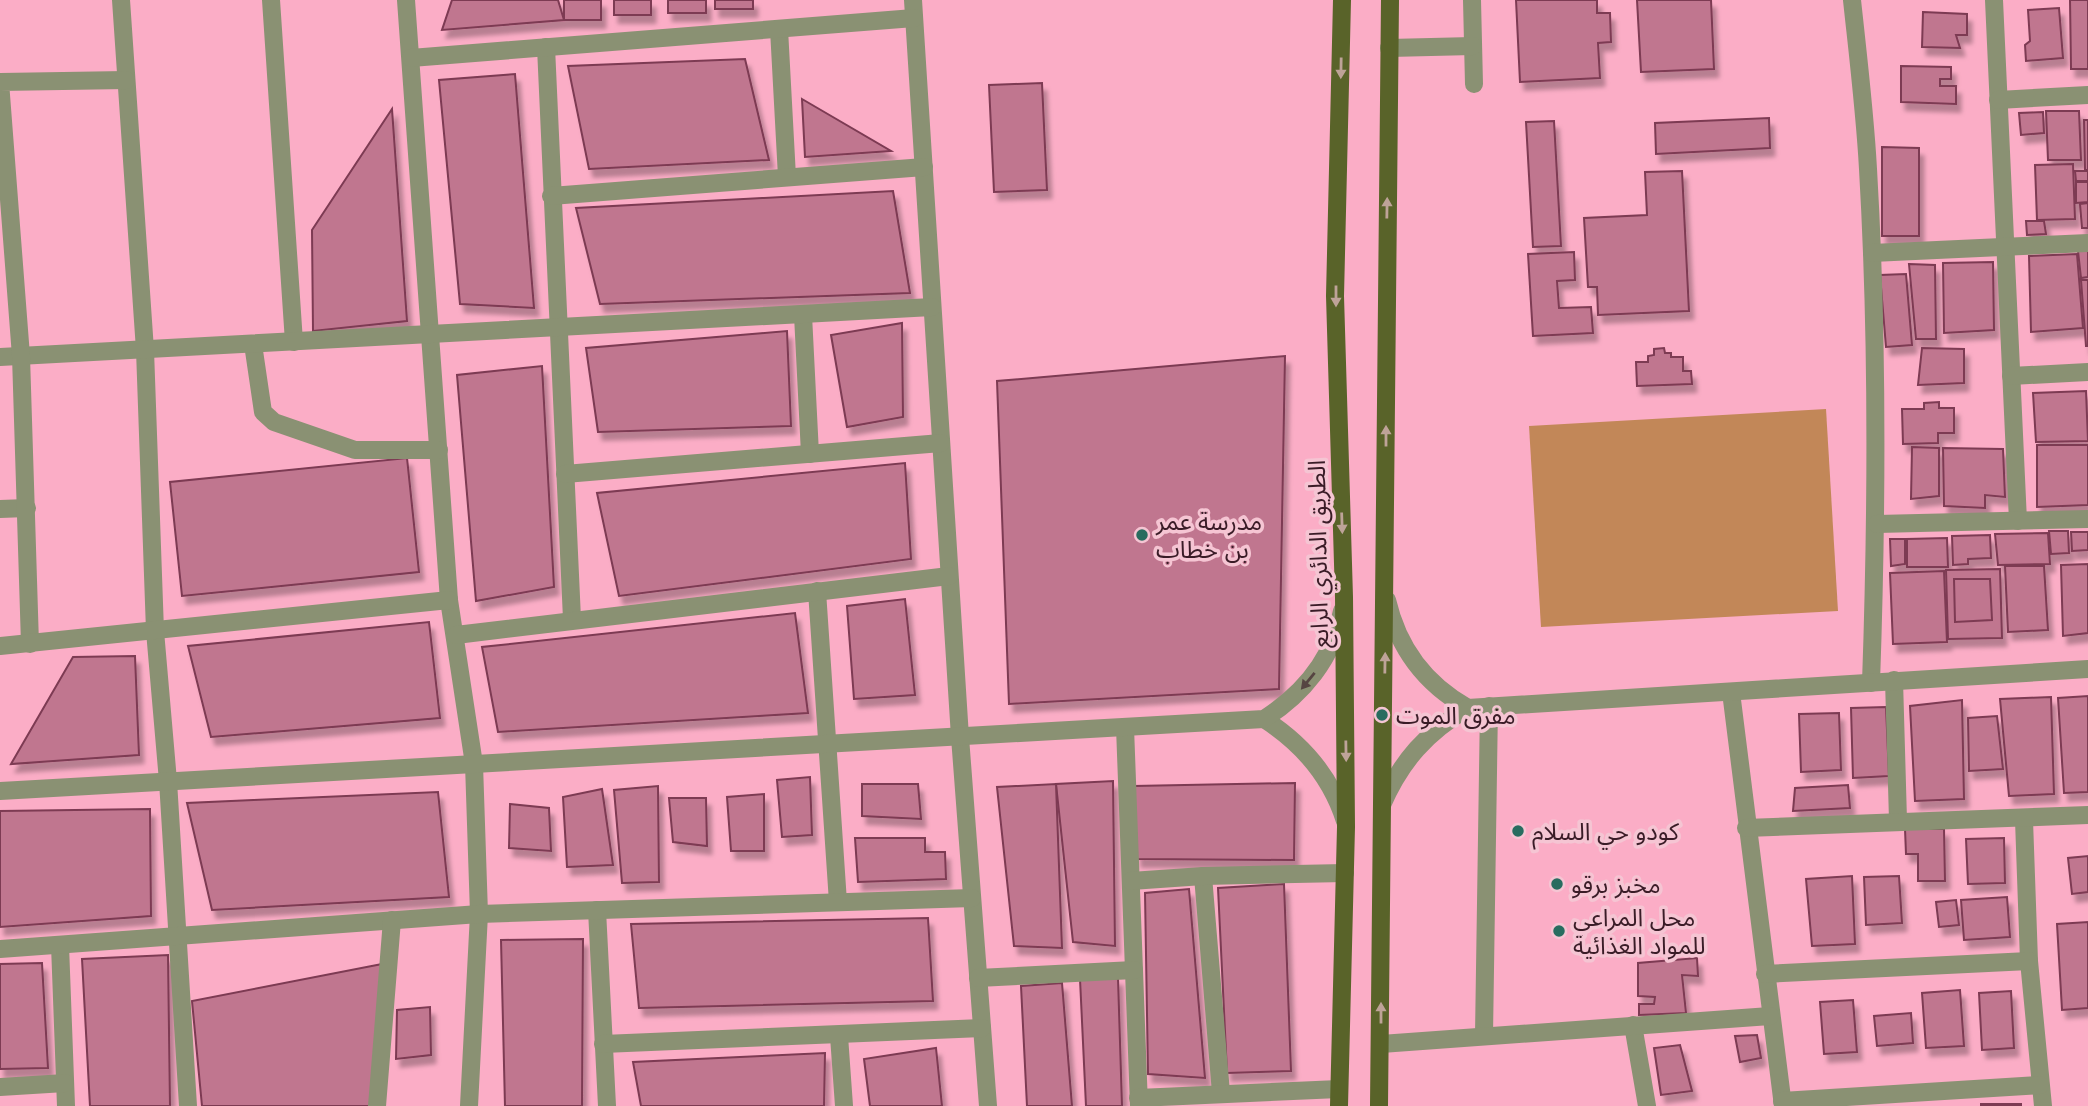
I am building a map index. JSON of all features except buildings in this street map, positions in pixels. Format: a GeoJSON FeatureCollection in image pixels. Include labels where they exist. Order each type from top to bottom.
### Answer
{"type":"FeatureCollection","features":[{"type":"Feature","properties":{"kind":"main road","name":"الطريق الدائري الرابع"},"geometry":{"type":"LineString","coordinates":[[1339,1098],[1346,827],[1344,597],[1335,296],[1342,0]]}},
{"type":"Feature","properties":{"kind":"main road"},"geometry":{"type":"LineString","coordinates":[[1379,1106],[1390,0]]}},
{"type":"Feature","properties":{"kind":"street"},"geometry":{"type":"LineString","coordinates":[[121,0],[145,350],[155,631],[168,781],[188,1106]]}},
{"type":"Feature","properties":{"kind":"street"},"geometry":{"type":"LineString","coordinates":[[271,0],[294,342]]}},
{"type":"Feature","properties":{"kind":"street"},"geometry":{"type":"LineString","coordinates":[[407,0],[450,600],[474,764],[479,914],[469,1106]]}},
{"type":"Feature","properties":{"kind":"street"},"geometry":{"type":"LineString","coordinates":[[1472,0],[1474,83]]}},
{"type":"Feature","properties":{"kind":"street"},"geometry":{"type":"LineString","coordinates":[[1852,0],[1868,166],[1872,253],[1877,524],[1871,683]]}},
{"type":"Feature","properties":{"kind":"street"},"geometry":{"type":"LineString","coordinates":[[1994,0],[2018,521]]}},
{"type":"Feature","properties":{"kind":"street"},"geometry":{"type":"LineString","coordinates":[[411,58],[779,29],[914,9],[949,576],[988,1106]]}},
{"type":"Feature","properties":{"kind":"street"},"geometry":{"type":"LineString","coordinates":[[779,29],[787,177]]}},
{"type":"Feature","properties":{"kind":"street"},"geometry":{"type":"LineString","coordinates":[[1389,48],[1473,46]]}},
{"type":"Feature","properties":{"kind":"street"},"geometry":{"type":"LineString","coordinates":[[545,47],[572,619]]}},
{"type":"Feature","properties":{"kind":"street"},"geometry":{"type":"LineString","coordinates":[[30,644],[21,356],[5,222],[0,82],[126,80]]}},
{"type":"Feature","properties":{"kind":"street"},"geometry":{"type":"LineString","coordinates":[[1998,100],[2088,94]]}},
{"type":"Feature","properties":{"kind":"street"},"geometry":{"type":"LineString","coordinates":[[551,195],[924,167]]}},
{"type":"Feature","properties":{"kind":"street"},"geometry":{"type":"LineString","coordinates":[[1872,253],[2005,249],[2088,243]]}},
{"type":"Feature","properties":{"kind":"street"},"geometry":{"type":"LineString","coordinates":[[0,358],[932,307]]}},
{"type":"Feature","properties":{"kind":"street"},"geometry":{"type":"LineString","coordinates":[[803,315],[810,454]]}},
{"type":"Feature","properties":{"kind":"street"},"geometry":{"type":"LineString","coordinates":[[253,344],[263,412],[274,422],[355,450],[439,450]]}},
{"type":"Feature","properties":{"kind":"street"},"geometry":{"type":"LineString","coordinates":[[2011,376],[2088,372]]}},
{"type":"Feature","properties":{"kind":"street"},"geometry":{"type":"LineString","coordinates":[[565,474],[941,443]]}},
{"type":"Feature","properties":{"kind":"street"},"geometry":{"type":"LineString","coordinates":[[0,509],[27,508]]}},
{"type":"Feature","properties":{"kind":"street"},"geometry":{"type":"LineString","coordinates":[[1877,524],[2088,519]]}},
{"type":"Feature","properties":{"kind":"street"},"geometry":{"type":"LineString","coordinates":[[456,635],[572,619],[949,576]]}},
{"type":"Feature","properties":{"kind":"street"},"geometry":{"type":"LineString","coordinates":[[817,591],[838,902]]}},
{"type":"Feature","properties":{"kind":"street"},"geometry":{"type":"LineString","coordinates":[[1386,594],[1396,630],[1413,662],[1448,697],[1468,708]]}},
{"type":"Feature","properties":{"kind":"street"},"geometry":{"type":"LineString","coordinates":[[0,791],[1264,719],[1294,697],[1318,668],[1335,634],[1344,597]]}},
{"type":"Feature","properties":{"kind":"street"},"geometry":{"type":"LineString","coordinates":[[0,646],[450,600]]}},
{"type":"Feature","properties":{"kind":"street"},"geometry":{"type":"LineString","coordinates":[[1382,805],[1393,780],[1425,738],[1468,708],[2088,669]]}},
{"type":"Feature","properties":{"kind":"street"},"geometry":{"type":"LineString","coordinates":[[1894,680],[1898,820]]}},
{"type":"Feature","properties":{"kind":"street"},"geometry":{"type":"LineString","coordinates":[[1731,692],[1746,828],[1783,1104],[2040,1085]]}},
{"type":"Feature","properties":{"kind":"street"},"geometry":{"type":"LineString","coordinates":[[1484,1035],[1489,706]]}},
{"type":"Feature","properties":{"kind":"street"},"geometry":{"type":"LineString","coordinates":[[1264,719],[1290,737],[1312,760],[1333,791],[1346,827]]}},
{"type":"Feature","properties":{"kind":"street"},"geometry":{"type":"LineString","coordinates":[[1125,727],[1139,1102],[1221,1093],[1339,1098]]}},
{"type":"Feature","properties":{"kind":"street"},"geometry":{"type":"LineString","coordinates":[[1746,828],[1898,820],[2024,820],[2088,815]]}},
{"type":"Feature","properties":{"kind":"street"},"geometry":{"type":"LineString","coordinates":[[2024,820],[2029,961],[2043,1106]]}},
{"type":"Feature","properties":{"kind":"street"},"geometry":{"type":"LineString","coordinates":[[1131,881],[1203,876],[1345,873]]}},
{"type":"Feature","properties":{"kind":"street"},"geometry":{"type":"LineString","coordinates":[[1203,876],[1221,1093]]}},
{"type":"Feature","properties":{"kind":"street"},"geometry":{"type":"LineString","coordinates":[[0,949],[479,914],[972,898]]}},
{"type":"Feature","properties":{"kind":"street"},"geometry":{"type":"LineString","coordinates":[[597,911],[607,1106]]}},
{"type":"Feature","properties":{"kind":"street"},"geometry":{"type":"LineString","coordinates":[[377,1106],[392,920]]}},
{"type":"Feature","properties":{"kind":"street"},"geometry":{"type":"LineString","coordinates":[[60,945],[66,1106]]}},
{"type":"Feature","properties":{"kind":"street"},"geometry":{"type":"LineString","coordinates":[[1765,974],[2029,961]]}},
{"type":"Feature","properties":{"kind":"street"},"geometry":{"type":"LineString","coordinates":[[978,978],[1134,970]]}},
{"type":"Feature","properties":{"kind":"street"},"geometry":{"type":"LineString","coordinates":[[1381,1044],[1770,1016]]}},
{"type":"Feature","properties":{"kind":"street"},"geometry":{"type":"LineString","coordinates":[[1633,1025],[1647,1106]]}},
{"type":"Feature","properties":{"kind":"street"},"geometry":{"type":"LineString","coordinates":[[603,1044],[982,1028]]}},
{"type":"Feature","properties":{"kind":"street"},"geometry":{"type":"LineString","coordinates":[[839,1036],[844,1106]]}},
{"type":"Feature","properties":{"kind":"street"},"geometry":{"type":"LineString","coordinates":[[0,1087],[65,1083]]}},
{"type":"Feature","properties":{"kind":"shaded area"},"geometry":{"type":"Polygon","coordinates":[[[1826,409],[1838,611],[1541,627],[1529,426],[1826,409]]]}},
{"type":"Feature","properties":{"kind":"place","name":"مدرسة عمر بن خطاب"},"geometry":{"type":"Point","coordinates":[1142,535]}},
{"type":"Feature","properties":{"kind":"place","name":"مفرق الموت"},"geometry":{"type":"Point","coordinates":[1382,715]}},
{"type":"Feature","properties":{"kind":"place","name":"كودو حي السلام"},"geometry":{"type":"Point","coordinates":[1518,831]}},
{"type":"Feature","properties":{"kind":"place","name":"مخبز برقو"},"geometry":{"type":"Point","coordinates":[1557,884]}},
{"type":"Feature","properties":{"kind":"place","name":"محل المراعي للمواد الغذائية"},"geometry":{"type":"Point","coordinates":[1559,931]}}]}
